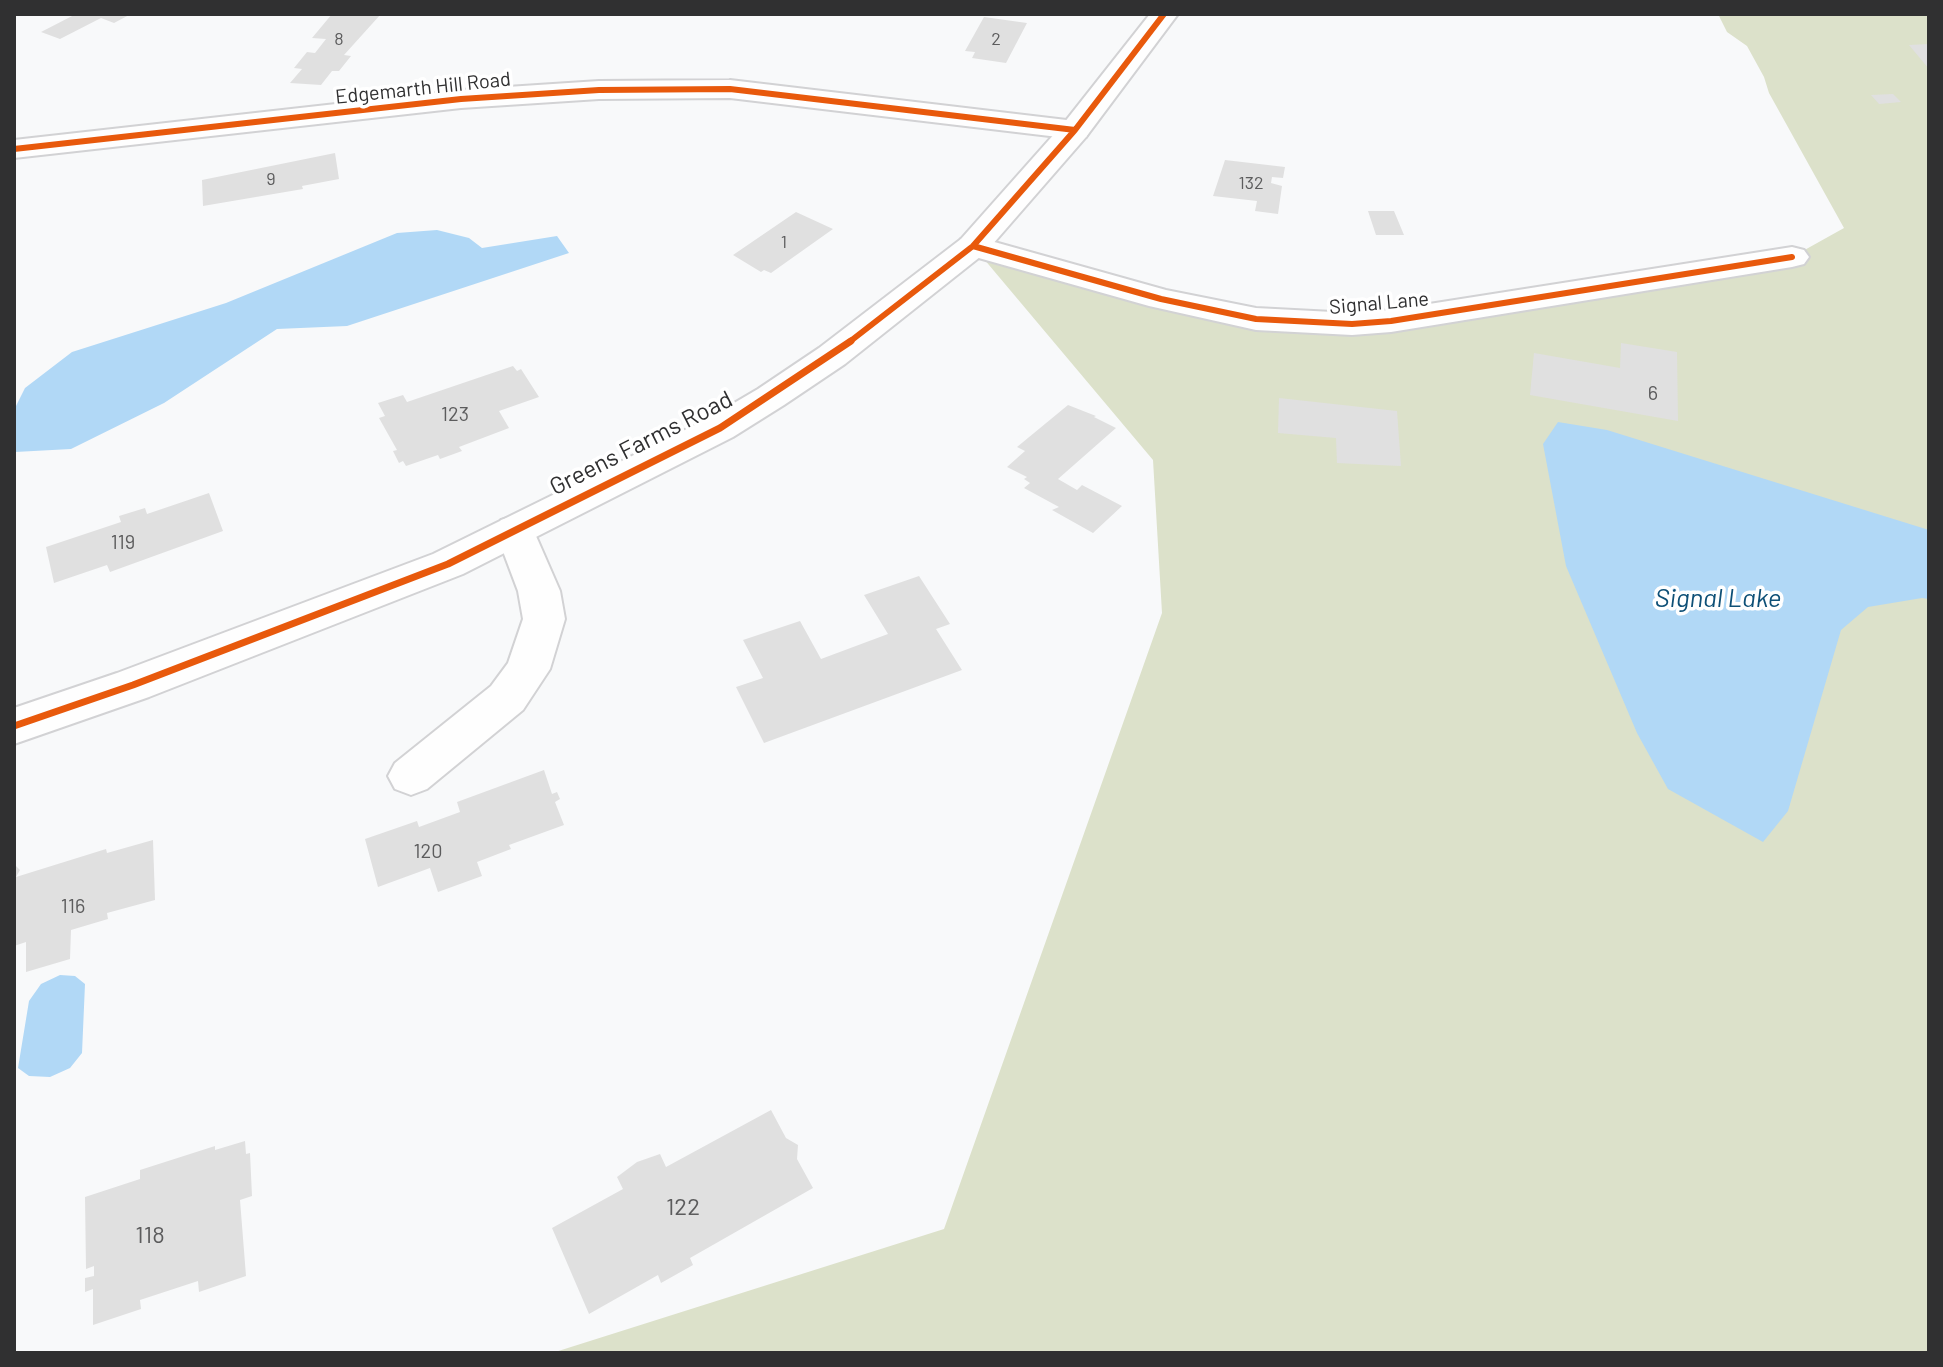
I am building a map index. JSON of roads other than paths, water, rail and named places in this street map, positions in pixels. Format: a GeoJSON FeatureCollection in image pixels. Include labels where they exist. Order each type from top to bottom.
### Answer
{"type":"FeatureCollection","features":[{"type":"Feature","properties":{"kind":"street","name":"Greens Farms Road"},"geometry":{"type":"LineString","coordinates":[[14,726],[133,685],[434,570],[720,428],[771,397],[832,356],[973,246],[1075,130],[1164,14]]}},
{"type":"Feature","properties":{"kind":"street","name":"Edgemarth Hill Road"},"geometry":{"type":"LineString","coordinates":[[14,149],[461,99],[599,90],[730,89],[1075,130]]}},
{"type":"Feature","properties":{"kind":"street","name":"Signal Lane"},"geometry":{"type":"LineString","coordinates":[[973,246],[1161,299],[1256,319],[1336,324],[1391,321],[1792,257]]}},
{"type":"Feature","properties":{"kind":"street"},"geometry":{"type":"LineString","coordinates":[[411,776],[507,698],[528,669],[544,619],[539,591],[515,530]]}},
{"type":"Feature","properties":{"kind":"water"},"geometry":{"type":"Polygon","coordinates":[[[437,230],[469,238],[482,248],[557,236],[569,253],[347,326],[277,329],[164,403],[71,449],[15,452],[14,410],[25,388],[72,352],[226,303],[397,233],[437,230]]]}},
{"type":"Feature","properties":{"kind":"water","name":"Signal Lake"},"geometry":{"type":"Polygon","coordinates":[[[1558,422],[1607,430],[1929,530],[1929,599],[1868,607],[1841,630],[1788,811],[1763,842],[1668,789],[1637,733],[1566,566],[1543,444],[1558,422]]]}},
{"type":"Feature","properties":{"kind":"water"},"geometry":{"type":"Polygon","coordinates":[[[60,975],[75,976],[85,984],[82,1053],[70,1068],[50,1077],[29,1076],[18,1068],[29,1001],[41,984],[60,975]]]}}]}
